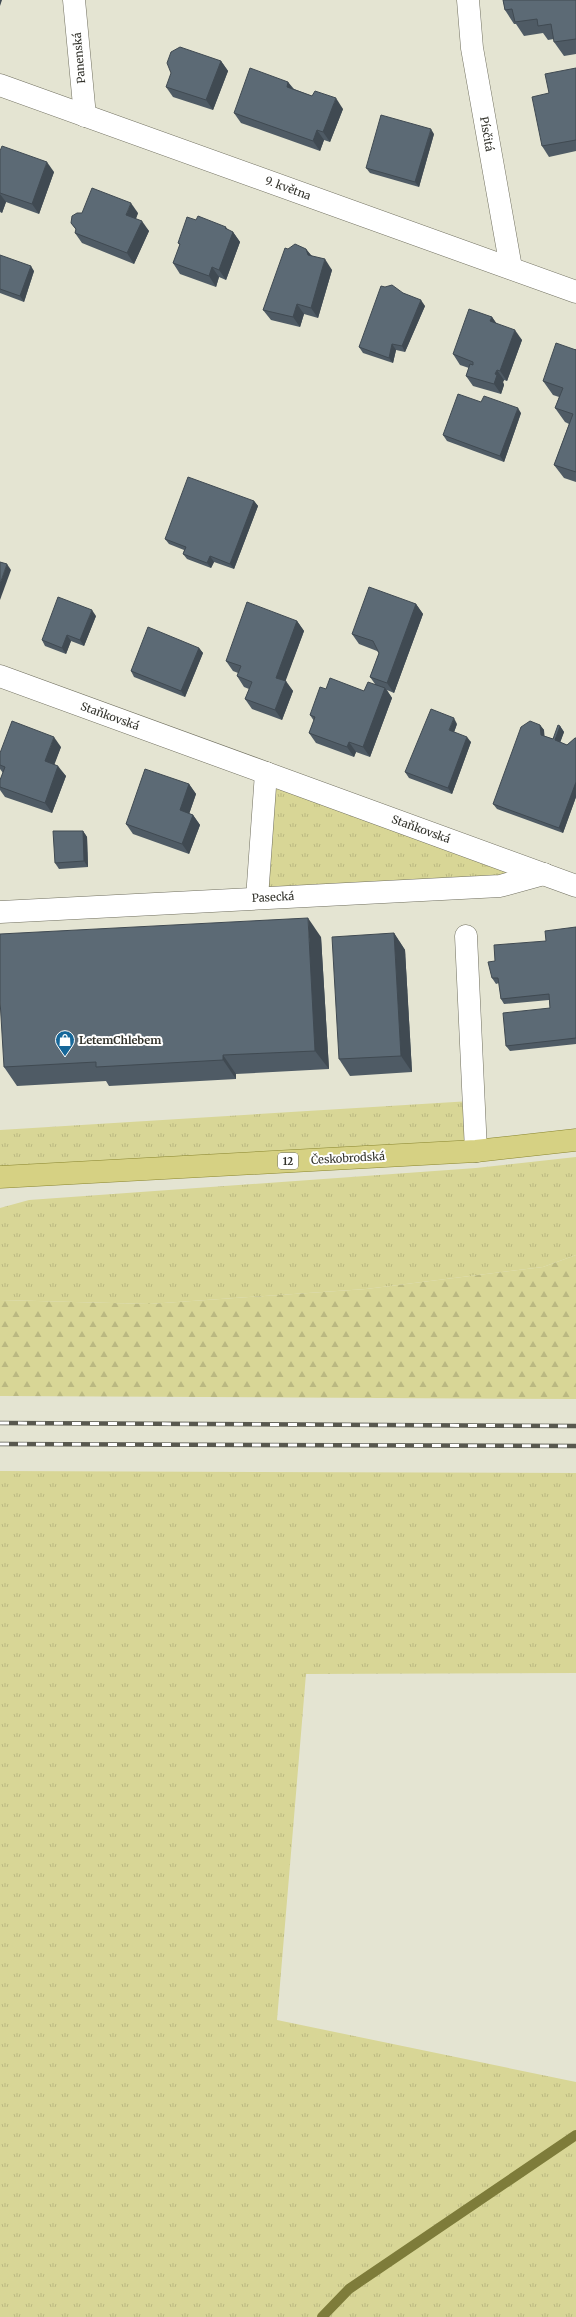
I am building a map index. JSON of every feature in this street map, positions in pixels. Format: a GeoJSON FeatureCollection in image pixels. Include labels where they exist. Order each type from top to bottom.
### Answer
{"type":"FeatureCollection","features":[{"type":"Feature","properties":{"kind":"main road","name":"Českobrodská"},"geometry":{"type":"LineString","coordinates":[[0,1177],[476,1151],[576,1140]]}},
{"type":"Feature","properties":{"kind":"street","name":"Panenská"},"geometry":{"type":"LineString","coordinates":[[74,0],[85,116]]}},
{"type":"Feature","properties":{"kind":"street","name":"Písčitá"},"geometry":{"type":"LineString","coordinates":[[468,0],[472,48],[511,268]]}},
{"type":"Feature","properties":{"kind":"street","name":"9. května"},"geometry":{"type":"LineString","coordinates":[[0,85],[576,292]]}},
{"type":"Feature","properties":{"kind":"street","name":"Staňkovská"},"geometry":{"type":"LineString","coordinates":[[0,676],[576,886]]}},
{"type":"Feature","properties":{"kind":"street"},"geometry":{"type":"LineString","coordinates":[[257,898],[266,773]]}},
{"type":"Feature","properties":{"kind":"street","name":"Pasecká"},"geometry":{"type":"LineString","coordinates":[[0,912],[500,886],[544,874]]}},
{"type":"Feature","properties":{"kind":"street"},"geometry":{"type":"LineString","coordinates":[[466,936],[476,1151]]}},
{"type":"Feature","properties":{"kind":"green space"},"geometry":{"type":"Polygon","coordinates":[[[270,779],[527,875],[262,894],[270,779]]]}},
{"type":"Feature","properties":{"kind":"green space"},"geometry":{"type":"Polygon","coordinates":[[[471,1101],[472,1147],[0,1172],[0,1130],[471,1101]]]}},
{"type":"Feature","properties":{"kind":"green space"},"geometry":{"type":"Polygon","coordinates":[[[576,1157],[576,1255],[543,1267],[366,1289],[149,1304],[0,1300],[0,1208],[29,1200],[476,1168],[576,1157]]]}},
{"type":"Feature","properties":{"kind":"green space"},"geometry":{"type":"Polygon","coordinates":[[[576,1255],[576,1399],[0,1396],[0,1300],[149,1304],[366,1289],[543,1267],[576,1255]]]}},
{"type":"Feature","properties":{"kind":"green space"},"geometry":{"type":"Polygon","coordinates":[[[0,1471],[576,1473],[576,1673],[306,1674],[277,2020],[576,2082],[576,2317],[0,2317],[0,1471]]]}},
{"type":"Feature","properties":{"kind":"building"},"geometry":{"type":"Polygon","coordinates":[[[503,0],[576,0],[576,39],[554,42],[551,24],[538,26],[537,19],[515,22],[512,9],[505,10],[503,0]]]}},
{"type":"Feature","properties":{"kind":"building"},"geometry":{"type":"Polygon","coordinates":[[[180,47],[221,61],[206,100],[166,87],[171,73],[167,63],[171,52],[180,47]]]}},
{"type":"Feature","properties":{"kind":"building"},"geometry":{"type":"Polygon","coordinates":[[[250,68],[288,82],[287,87],[312,96],[315,91],[336,98],[323,132],[317,130],[313,141],[234,113],[250,68]]]}},
{"type":"Feature","properties":{"kind":"building"},"geometry":{"type":"Polygon","coordinates":[[[576,68],[576,140],[542,146],[532,97],[549,93],[545,74],[576,68]]]}},
{"type":"Feature","properties":{"kind":"building"},"geometry":{"type":"Polygon","coordinates":[[[381,115],[431,129],[415,182],[366,168],[381,115]]]}},
{"type":"Feature","properties":{"kind":"building"},"geometry":{"type":"Polygon","coordinates":[[[2,146],[47,162],[32,204],[0,193],[0,151],[2,146]]]}},
{"type":"Feature","properties":{"kind":"building"},"geometry":{"type":"Polygon","coordinates":[[[92,188],[131,203],[126,215],[142,221],[127,253],[75,233],[76,229],[71,223],[72,216],[77,213],[82,213],[92,188]]]}},
{"type":"Feature","properties":{"kind":"building"},"geometry":{"type":"Polygon","coordinates":[[[198,216],[226,227],[225,228],[233,232],[219,270],[212,267],[209,276],[173,263],[187,217],[196,220],[198,216]]]}},
{"type":"Feature","properties":{"kind":"building"},"geometry":{"type":"Polygon","coordinates":[[[295,244],[306,249],[308,255],[325,259],[311,308],[297,304],[293,317],[263,310],[285,248],[288,249],[295,244]]]}},
{"type":"Feature","properties":{"kind":"building"},"geometry":{"type":"Polygon","coordinates":[[[0,255],[31,266],[20,296],[0,289],[0,255]]]}},
{"type":"Feature","properties":{"kind":"building"},"geometry":{"type":"Polygon","coordinates":[[[392,285],[403,293],[421,300],[402,346],[392,344],[389,358],[359,347],[381,286],[385,287],[392,285]]]}},
{"type":"Feature","properties":{"kind":"building"},"geometry":{"type":"Polygon","coordinates":[[[469,309],[492,317],[490,321],[515,330],[500,371],[497,370],[495,374],[497,375],[494,384],[466,376],[470,364],[473,365],[473,362],[453,354],[469,309]]]}},
{"type":"Feature","properties":{"kind":"building"},"geometry":{"type":"Polygon","coordinates":[[[556,343],[576,350],[576,472],[554,465],[573,414],[555,408],[563,388],[543,381],[556,343]]]}},
{"type":"Feature","properties":{"kind":"building"},"geometry":{"type":"Polygon","coordinates":[[[458,394],[481,402],[484,396],[518,408],[500,456],[443,435],[458,394]]]}},
{"type":"Feature","properties":{"kind":"building"},"geometry":{"type":"Polygon","coordinates":[[[188,477],[254,501],[230,564],[210,556],[207,563],[183,554],[186,547],[165,539],[188,477]]]}},
{"type":"Feature","properties":{"kind":"building"},"geometry":{"type":"Polygon","coordinates":[[[0,562],[7,564],[0,584],[0,562]]]}},
{"type":"Feature","properties":{"kind":"building"},"geometry":{"type":"Polygon","coordinates":[[[369,587],[416,604],[387,683],[370,677],[379,653],[373,641],[352,634],[369,587]]]}},
{"type":"Feature","properties":{"kind":"building"},"geometry":{"type":"Polygon","coordinates":[[[58,597],[92,610],[80,640],[67,635],[62,648],[42,640],[58,597]]]}},
{"type":"Feature","properties":{"kind":"building"},"geometry":{"type":"Polygon","coordinates":[[[247,602],[297,621],[276,678],[286,681],[275,710],[245,699],[252,682],[237,676],[241,666],[226,661],[247,602]]]}},
{"type":"Feature","properties":{"kind":"building"},"geometry":{"type":"Polygon","coordinates":[[[148,627],[199,648],[181,691],[131,671],[148,627]]]}},
{"type":"Feature","properties":{"kind":"building"},"geometry":{"type":"Polygon","coordinates":[[[330,678],[364,691],[368,682],[385,688],[363,747],[349,742],[347,747],[309,733],[315,717],[310,715],[320,687],[326,689],[330,678]]]}},
{"type":"Feature","properties":{"kind":"building"},"geometry":{"type":"Polygon","coordinates":[[[431,709],[454,718],[449,730],[467,737],[448,788],[405,772],[431,709]]]}},
{"type":"Feature","properties":{"kind":"building"},"geometry":{"type":"Polygon","coordinates":[[[12,721],[54,737],[45,761],[58,766],[45,803],[0,787],[0,780],[5,767],[0,765],[0,753],[12,721]]]}},
{"type":"Feature","properties":{"kind":"building"},"geometry":{"type":"Polygon","coordinates":[[[530,721],[540,725],[541,735],[553,739],[558,725],[560,726],[555,740],[567,745],[576,738],[576,782],[559,828],[493,804],[521,727],[530,721]]]}},
{"type":"Feature","properties":{"kind":"building"},"geometry":{"type":"Polygon","coordinates":[[[145,769],[189,784],[180,810],[193,815],[182,844],[126,824],[145,769]]]}},
{"type":"Feature","properties":{"kind":"building"},"geometry":{"type":"Polygon","coordinates":[[[53,831],[83,831],[84,861],[55,863],[53,831]]]}},
{"type":"Feature","properties":{"kind":"building"},"geometry":{"type":"Polygon","coordinates":[[[308,918],[315,1051],[223,1055],[223,1060],[96,1067],[96,1062],[4,1067],[0,1000],[0,934],[308,918]]]}},
{"type":"Feature","properties":{"kind":"building"},"geometry":{"type":"Polygon","coordinates":[[[576,927],[576,1038],[506,1046],[503,1013],[550,1008],[549,994],[501,999],[498,978],[492,978],[488,962],[495,961],[494,945],[546,941],[545,931],[576,927]]]}},
{"type":"Feature","properties":{"kind":"building"},"geometry":{"type":"Polygon","coordinates":[[[394,933],[401,1056],[339,1059],[332,937],[394,933]]]}},
{"type":"Feature","properties":{"kind":"waterway"},"geometry":{"type":"LineString","coordinates":[[322,2317],[349,2289],[576,2135]]}},
{"type":"Feature","properties":{"kind":"railway"},"geometry":{"type":"LineString","coordinates":[[0,1423],[576,1426]]}},
{"type":"Feature","properties":{"kind":"railway"},"geometry":{"type":"LineString","coordinates":[[0,1444],[576,1446]]}},
{"type":"Feature","properties":{"kind":"place","name":"LetemChlebem"},"geometry":{"type":"Point","coordinates":[65,1057]}}]}
